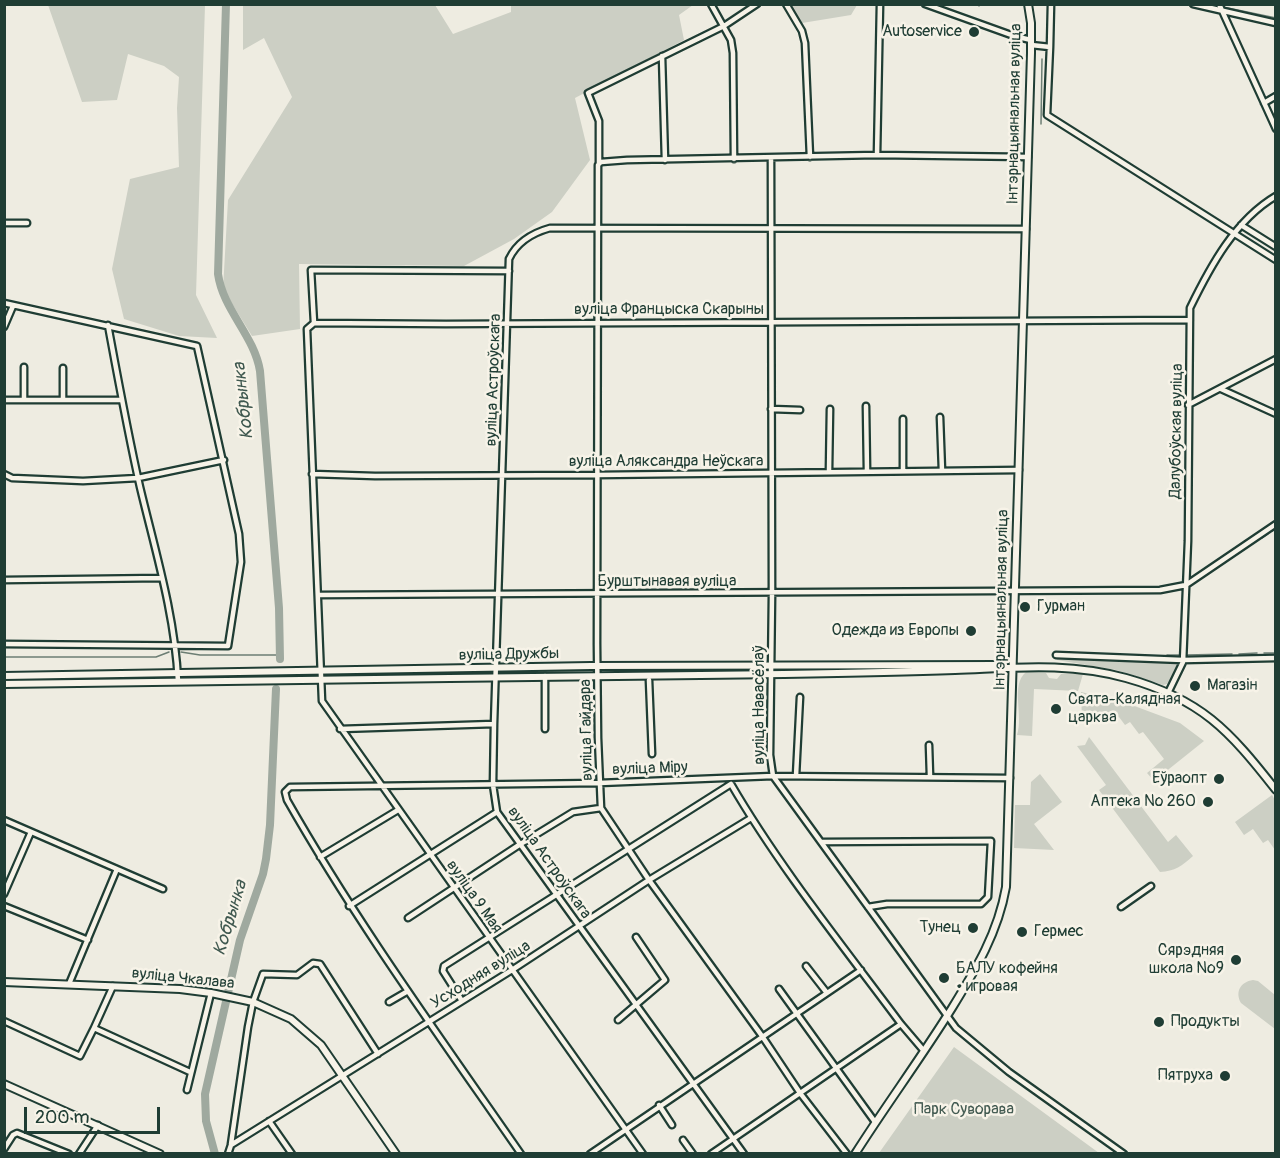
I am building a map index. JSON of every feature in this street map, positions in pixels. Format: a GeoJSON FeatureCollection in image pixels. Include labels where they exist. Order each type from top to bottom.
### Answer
{"type":"FeatureCollection","features":[{"type":"Feature","properties":{"kind":"main road","name":"Інтэрнацыянальная вуліца"},"geometry":{"type":"LineString","coordinates":[[855,1154],[982,959],[1001,914],[1006,887],[1031,42],[1028,4]]}},
{"type":"Feature","properties":{"kind":"main road","name":"вуліца Дружбы"},"geometry":{"type":"LineString","coordinates":[[4,677],[599,666],[986,664],[1069,667],[1129,679],[1168,693],[1202,711],[1227,732],[1275,790]]}},
{"type":"Feature","properties":{"kind":"main road"},"geometry":{"type":"LineString","coordinates":[[719,674],[766,670],[771,665]]}},
{"type":"Feature","properties":{"kind":"main road"},"geometry":{"type":"LineString","coordinates":[[771,674],[776,668],[818,665]]}},
{"type":"Feature","properties":{"kind":"main road"},"geometry":{"type":"LineString","coordinates":[[548,676],[594,672],[599,666]]}},
{"type":"Feature","properties":{"kind":"main road","name":"вуліца Дружбы"},"geometry":{"type":"LineString","coordinates":[[4,684],[771,674],[1014,666]]}},
{"type":"Feature","properties":{"kind":"main road"},"geometry":{"type":"LineString","coordinates":[[599,676],[603,670],[648,667]]}},
{"type":"Feature","properties":{"kind":"main road"},"geometry":{"type":"LineString","coordinates":[[495,677],[501,672],[546,668]]}},
{"type":"Feature","properties":{"kind":"main road"},"geometry":{"type":"LineString","coordinates":[[444,677],[490,674],[496,669]]}},
{"type":"Feature","properties":{"kind":"main road"},"geometry":{"type":"LineString","coordinates":[[276,679],[315,676],[322,670]]}},
{"type":"Feature","properties":{"kind":"main road"},"geometry":{"type":"LineString","coordinates":[[322,679],[326,674],[374,670]]}},
{"type":"Feature","properties":{"kind":"main road"},"geometry":{"type":"LineString","coordinates":[[131,681],[171,678],[178,672]]}},
{"type":"Feature","properties":{"kind":"main road","name":"вуліца Чкалава"},"geometry":{"type":"LineString","coordinates":[[4,982],[211,993],[253,1002],[291,1019],[321,1045],[396,1154]]}},
{"type":"Feature","properties":{"kind":"main road"},"geometry":{"type":"LineString","coordinates":[[4,1084],[160,1154]]}},
{"type":"Feature","properties":{"kind":"street"},"geometry":{"type":"LineString","coordinates":[[711,4],[731,39],[734,53],[734,159]]}},
{"type":"Feature","properties":{"kind":"street"},"geometry":{"type":"LineString","coordinates":[[665,160],[662,56],[724,26],[757,4]]}},
{"type":"Feature","properties":{"kind":"street"},"geometry":{"type":"LineString","coordinates":[[786,4],[802,31],[805,44],[810,157]]}},
{"type":"Feature","properties":{"kind":"street"},"geometry":{"type":"LineString","coordinates":[[877,155],[880,4]]}},
{"type":"Feature","properties":{"kind":"street"},"geometry":{"type":"LineString","coordinates":[[925,4],[1050,47]]}},
{"type":"Feature","properties":{"kind":"street"},"geometry":{"type":"LineString","coordinates":[[1051,4],[1047,115],[1275,260]]}},
{"type":"Feature","properties":{"kind":"street"},"geometry":{"type":"LineString","coordinates":[[1193,4],[1275,23]]}},
{"type":"Feature","properties":{"kind":"street"},"geometry":{"type":"LineString","coordinates":[[1219,4],[1275,129]]}},
{"type":"Feature","properties":{"kind":"street","name":"вуліца Гайдара"},"geometry":{"type":"LineString","coordinates":[[662,56],[588,93],[599,121],[597,475],[601,808],[628,850],[762,1036],[800,1093],[847,1154]]}},
{"type":"Feature","properties":{"kind":"street"},"geometry":{"type":"LineString","coordinates":[[1264,103],[1275,96]]}},
{"type":"Feature","properties":{"kind":"street"},"geometry":{"type":"LineString","coordinates":[[599,163],[627,160],[877,155],[1028,157]]}},
{"type":"Feature","properties":{"kind":"street","name":"вуліца Навасёлаў"},"geometry":{"type":"LineString","coordinates":[[771,158],[770,755],[773,776],[956,1028],[1009,1072],[1124,1154]]}},
{"type":"Feature","properties":{"kind":"street","name":"Далубоўская вуліца"},"geometry":{"type":"LineString","coordinates":[[1168,693],[1184,660],[1190,308],[1202,283],[1234,234],[1252,214],[1275,196]]}},
{"type":"Feature","properties":{"kind":"street"},"geometry":{"type":"LineString","coordinates":[[4,223],[27,223]]}},
{"type":"Feature","properties":{"kind":"street"},"geometry":{"type":"LineString","coordinates":[[1241,225],[1275,247]]}},
{"type":"Feature","properties":{"kind":"street","name":"вуліца Астроўскага"},"geometry":{"type":"LineString","coordinates":[[597,228],[550,228],[536,232],[514,247],[509,259],[495,677],[493,785],[497,812],[744,1154]]}},
{"type":"Feature","properties":{"kind":"street"},"geometry":{"type":"LineString","coordinates":[[597,228],[1026,229]]}},
{"type":"Feature","properties":{"kind":"street"},"geometry":{"type":"LineString","coordinates":[[322,679],[306,328],[314,323],[311,270],[509,271]]}},
{"type":"Feature","properties":{"kind":"street"},"geometry":{"type":"LineString","coordinates":[[4,303],[197,346],[224,460],[239,534],[241,562],[228,646],[4,644]]}},
{"type":"Feature","properties":{"kind":"street"},"geometry":{"type":"LineString","coordinates":[[4,327],[13,306]]}},
{"type":"Feature","properties":{"kind":"street","name":"вуліца Францыска Скарыны"},"geometry":{"type":"LineString","coordinates":[[314,323],[1190,320]]}},
{"type":"Feature","properties":{"kind":"street"},"geometry":{"type":"LineString","coordinates":[[108,325],[138,478],[162,579],[178,681]]}},
{"type":"Feature","properties":{"kind":"street"},"geometry":{"type":"LineString","coordinates":[[1188,405],[1275,359]]}},
{"type":"Feature","properties":{"kind":"street"},"geometry":{"type":"LineString","coordinates":[[24,367],[24,400]]}},
{"type":"Feature","properties":{"kind":"street"},"geometry":{"type":"LineString","coordinates":[[63,368],[63,400]]}},
{"type":"Feature","properties":{"kind":"street"},"geometry":{"type":"LineString","coordinates":[[1221,389],[1275,414]]}},
{"type":"Feature","properties":{"kind":"street"},"geometry":{"type":"LineString","coordinates":[[4,400],[122,400]]}},
{"type":"Feature","properties":{"kind":"street"},"geometry":{"type":"LineString","coordinates":[[866,406],[867,471]]}},
{"type":"Feature","properties":{"kind":"street"},"geometry":{"type":"LineString","coordinates":[[771,409],[800,410]]}},
{"type":"Feature","properties":{"kind":"street"},"geometry":{"type":"LineString","coordinates":[[829,471],[830,409]]}},
{"type":"Feature","properties":{"kind":"street"},"geometry":{"type":"LineString","coordinates":[[940,417],[942,471]]}},
{"type":"Feature","properties":{"kind":"street"},"geometry":{"type":"LineString","coordinates":[[903,419],[903,471]]}},
{"type":"Feature","properties":{"kind":"street"},"geometry":{"type":"LineString","coordinates":[[4,474],[12,478],[71,480],[138,478],[224,460]]}},
{"type":"Feature","properties":{"kind":"street","name":"вуліца Аляксандра Неўскага"},"geometry":{"type":"LineString","coordinates":[[312,474],[597,475],[1019,470]]}},
{"type":"Feature","properties":{"kind":"street"},"geometry":{"type":"LineString","coordinates":[[1186,585],[1275,524]]}},
{"type":"Feature","properties":{"kind":"street"},"geometry":{"type":"LineString","coordinates":[[4,580],[162,579]]}},
{"type":"Feature","properties":{"kind":"street","name":"Бурштынавая вуліца"},"geometry":{"type":"LineString","coordinates":[[319,595],[1160,590],[1186,585]]}},
{"type":"Feature","properties":{"kind":"street"},"geometry":{"type":"LineString","coordinates":[[1056,655],[1184,660],[1275,658]]}},
{"type":"Feature","properties":{"kind":"street"},"geometry":{"type":"LineString","coordinates":[[545,729],[548,676]]}},
{"type":"Feature","properties":{"kind":"street","name":"вуліца 9 Мая"},"geometry":{"type":"LineString","coordinates":[[322,679],[322,701],[340,729],[643,1154]]}},
{"type":"Feature","properties":{"kind":"street"},"geometry":{"type":"LineString","coordinates":[[649,680],[652,754]]}},
{"type":"Feature","properties":{"kind":"street"},"geometry":{"type":"LineString","coordinates":[[796,776],[800,697]]}},
{"type":"Feature","properties":{"kind":"street"},"geometry":{"type":"LineString","coordinates":[[340,729],[494,724]]}},
{"type":"Feature","properties":{"kind":"street"},"geometry":{"type":"LineString","coordinates":[[929,745],[930,776]]}},
{"type":"Feature","properties":{"kind":"street","name":"вуліца Міру"},"geometry":{"type":"LineString","coordinates":[[320,858],[285,796],[286,789],[290,787],[730,781],[773,776],[1010,778]]}},
{"type":"Feature","properties":{"kind":"street"},"geometry":{"type":"LineString","coordinates":[[462,1001],[442,969],[488,937],[628,850],[730,781],[751,818],[901,1024],[924,1051]]}},
{"type":"Feature","properties":{"kind":"street"},"geometry":{"type":"LineString","coordinates":[[408,918],[573,812],[601,808]]}},
{"type":"Feature","properties":{"kind":"street"},"geometry":{"type":"LineString","coordinates":[[398,810],[320,858],[428,1022],[521,1154]]}},
{"type":"Feature","properties":{"kind":"street"},"geometry":{"type":"LineString","coordinates":[[350,906],[497,812]]}},
{"type":"Feature","properties":{"kind":"street","name":"Усходняя вуліца"},"geometry":{"type":"LineString","coordinates":[[231,1145],[512,970],[649,880],[751,818]]}},
{"type":"Feature","properties":{"kind":"street"},"geometry":{"type":"LineString","coordinates":[[4,820],[163,889]]}},
{"type":"Feature","properties":{"kind":"street"},"geometry":{"type":"LineString","coordinates":[[4,894],[31,832]]}},
{"type":"Feature","properties":{"kind":"street"},"geometry":{"type":"LineString","coordinates":[[822,842],[991,841],[988,897],[981,904],[887,904],[868,907]]}},
{"type":"Feature","properties":{"kind":"street"},"geometry":{"type":"LineString","coordinates":[[69,984],[117,869]]}},
{"type":"Feature","properties":{"kind":"street"},"geometry":{"type":"LineString","coordinates":[[1121,907],[1151,886]]}},
{"type":"Feature","properties":{"kind":"street"},"geometry":{"type":"LineString","coordinates":[[4,906],[88,940]]}},
{"type":"Feature","properties":{"kind":"street"},"geometry":{"type":"LineString","coordinates":[[618,1020],[665,980],[636,937]]}},
{"type":"Feature","properties":{"kind":"street"},"geometry":{"type":"LineString","coordinates":[[228,1154],[253,1002],[263,974],[297,975],[316,962],[378,1054]]}},
{"type":"Feature","properties":{"kind":"street"},"geometry":{"type":"LineString","coordinates":[[806,966],[826,993]]}},
{"type":"Feature","properties":{"kind":"street"},"geometry":{"type":"LineString","coordinates":[[590,1154],[861,970]]}},
{"type":"Feature","properties":{"kind":"street"},"geometry":{"type":"LineString","coordinates":[[4,1021],[80,1056],[113,986]]}},
{"type":"Feature","properties":{"kind":"street"},"geometry":{"type":"LineString","coordinates":[[779,989],[875,1122]]}},
{"type":"Feature","properties":{"kind":"street"},"geometry":{"type":"LineString","coordinates":[[389,1002],[408,991]]}},
{"type":"Feature","properties":{"kind":"street"},"geometry":{"type":"LineString","coordinates":[[187,1090],[211,993]]}},
{"type":"Feature","properties":{"kind":"street"},"geometry":{"type":"LineString","coordinates":[[711,1154],[901,1024]]}},
{"type":"Feature","properties":{"kind":"street"},"geometry":{"type":"LineString","coordinates":[[94,1028],[190,1072]]}},
{"type":"Feature","properties":{"kind":"street"},"geometry":{"type":"LineString","coordinates":[[659,1106],[672,1125]]}},
{"type":"Feature","properties":{"kind":"street"},"geometry":{"type":"LineString","coordinates":[[269,1121],[292,1154]]}},
{"type":"Feature","properties":{"kind":"street"},"geometry":{"type":"LineString","coordinates":[[79,1154],[98,1125]]}},
{"type":"Feature","properties":{"kind":"street"},"geometry":{"type":"LineString","coordinates":[[4,1149],[13,1135],[17,1133],[69,1154]]}},
{"type":"Feature","properties":{"kind":"street"},"geometry":{"type":"LineString","coordinates":[[683,1140],[693,1154]]}},
{"type":"Feature","properties":{"kind":"green space"},"geometry":{"type":"Polygon","coordinates":[[[48,5],[205,5],[196,295],[217,338],[179,336],[124,319],[112,269],[130,179],[179,167],[177,108],[179,77],[164,66],[128,54],[117,100],[82,102],[48,5]]]}},
{"type":"Feature","properties":{"kind":"green space"},"geometry":{"type":"Polygon","coordinates":[[[243,5],[435,5],[453,34],[511,12],[511,5],[693,5],[679,15],[684,40],[575,98],[590,160],[552,212],[514,239],[464,266],[299,264],[300,329],[252,336],[223,289],[228,200],[292,97],[264,38],[243,50],[243,5]]]}},
{"type":"Feature","properties":{"kind":"green space"},"geometry":{"type":"Polygon","coordinates":[[[790,5],[857,5],[851,15],[802,23],[790,5]]]}},
{"type":"Feature","properties":{"kind":"green space"},"geometry":{"type":"Polygon","coordinates":[[[1057,656],[1175,663],[1179,665],[1179,668],[1167,684],[1163,685],[1116,670],[1057,660],[1057,656]]]}},
{"type":"Feature","properties":{"kind":"green space"},"geometry":{"type":"Polygon","coordinates":[[[1026,672],[1046,673],[1049,678],[1057,679],[1061,674],[1083,674],[1078,691],[1034,689],[1032,736],[1017,735],[1019,685],[1026,672]]]}},
{"type":"Feature","properties":{"kind":"green space"},"geometry":{"type":"Polygon","coordinates":[[[1081,692],[1121,701],[1180,723],[1204,741],[1154,781],[1147,773],[1164,759],[1143,732],[1139,734],[1130,722],[1125,725],[1119,717],[1114,721],[1106,711],[1100,716],[1093,714],[1084,721],[1081,692]]]}},
{"type":"Feature","properties":{"kind":"green space"},"geometry":{"type":"Polygon","coordinates":[[[1089,737],[1168,842],[1176,835],[1193,856],[1185,863],[1174,869],[1160,872],[1099,790],[1106,785],[1077,746],[1085,745],[1089,737]]]}},
{"type":"Feature","properties":{"kind":"green space"},"geometry":{"type":"Polygon","coordinates":[[[1040,774],[1062,802],[1034,824],[1054,850],[1014,848],[1015,805],[1030,805],[1031,782],[1040,774]]]}},
{"type":"Feature","properties":{"kind":"green space"},"geometry":{"type":"Polygon","coordinates":[[[1272,795],[1275,800],[1275,850],[1268,840],[1263,843],[1253,829],[1244,835],[1235,822],[1272,795]]]}},
{"type":"Feature","properties":{"kind":"green space"},"geometry":{"type":"Polygon","coordinates":[[[1253,980],[1258,981],[1275,995],[1275,1029],[1241,1003],[1240,988],[1253,980]]]}},
{"type":"Feature","properties":{"kind":"green space","name":"Парк Суворава"},"geometry":{"type":"Polygon","coordinates":[[[954,1047],[1099,1153],[879,1153],[954,1047]]]}},
{"type":"Feature","properties":{"kind":"waterway","name":"Кобрынка"},"geometry":{"type":"LineString","coordinates":[[226,4],[218,274],[226,299],[252,346],[260,371],[279,608],[280,659]]}},
{"type":"Feature","properties":{"kind":"waterway"},"geometry":{"type":"LineString","coordinates":[[1223,7],[1276,18]]}},
{"type":"Feature","properties":{"kind":"waterway"},"geometry":{"type":"LineString","coordinates":[[1041,124],[1042,59]]}},
{"type":"Feature","properties":{"kind":"waterway"},"geometry":{"type":"LineString","coordinates":[[1272,531],[1276,529]]}},
{"type":"Feature","properties":{"kind":"waterway"},"geometry":{"type":"LineString","coordinates":[[1262,538],[1268,534]]}},
{"type":"Feature","properties":{"kind":"waterway"},"geometry":{"type":"LineString","coordinates":[[4,657],[156,657],[169,652]]}},
{"type":"Feature","properties":{"kind":"waterway"},"geometry":{"type":"LineString","coordinates":[[181,652],[200,655],[281,655]]}},
{"type":"Feature","properties":{"kind":"waterway"},"geometry":{"type":"LineString","coordinates":[[1239,654],[1257,653]]}},
{"type":"Feature","properties":{"kind":"waterway"},"geometry":{"type":"LineString","coordinates":[[1264,653],[1276,653]]}},
{"type":"Feature","properties":{"kind":"waterway"},"geometry":{"type":"LineString","coordinates":[[1186,655],[1232,654]]}},
{"type":"Feature","properties":{"kind":"waterway"},"geometry":{"type":"LineString","coordinates":[[1167,655],[1181,655]]}},
{"type":"Feature","properties":{"kind":"waterway","name":"Кобрынка"},"geometry":{"type":"LineString","coordinates":[[215,1154],[206,1121],[205,1094],[240,940],[266,859],[270,825],[276,689]]}},
{"type":"Feature","properties":{"kind":"place","name":"Autoservice"},"geometry":{"type":"Point","coordinates":[974,32]}},
{"type":"Feature","properties":{"kind":"place","name":"Гурман"},"geometry":{"type":"Point","coordinates":[1025,607]}},
{"type":"Feature","properties":{"kind":"place","name":"Одежда из Европы"},"geometry":{"type":"Point","coordinates":[971,631]}},
{"type":"Feature","properties":{"kind":"place","name":"Магазін"},"geometry":{"type":"Point","coordinates":[1195,686]}},
{"type":"Feature","properties":{"kind":"place","name":"Свята-Калядная царква"},"geometry":{"type":"Point","coordinates":[1056,709]}},
{"type":"Feature","properties":{"kind":"place","name":"Еўраопт"},"geometry":{"type":"Point","coordinates":[1219,779]}},
{"type":"Feature","properties":{"kind":"place","name":"Аптека № 260"},"geometry":{"type":"Point","coordinates":[1208,802]}},
{"type":"Feature","properties":{"kind":"place","name":"Тунец"},"geometry":{"type":"Point","coordinates":[973,928]}},
{"type":"Feature","properties":{"kind":"place","name":"Гермес"},"geometry":{"type":"Point","coordinates":[1022,932]}},
{"type":"Feature","properties":{"kind":"place","name":"Сярэдняя школа №9"},"geometry":{"type":"Point","coordinates":[1236,960]}},
{"type":"Feature","properties":{"kind":"place","name":"БАЛУ кофейня • игровая"},"geometry":{"type":"Point","coordinates":[944,978]}},
{"type":"Feature","properties":{"kind":"place","name":"Продукты"},"geometry":{"type":"Point","coordinates":[1159,1022]}},
{"type":"Feature","properties":{"kind":"place","name":"Пятруха"},"geometry":{"type":"Point","coordinates":[1225,1076]}}]}
